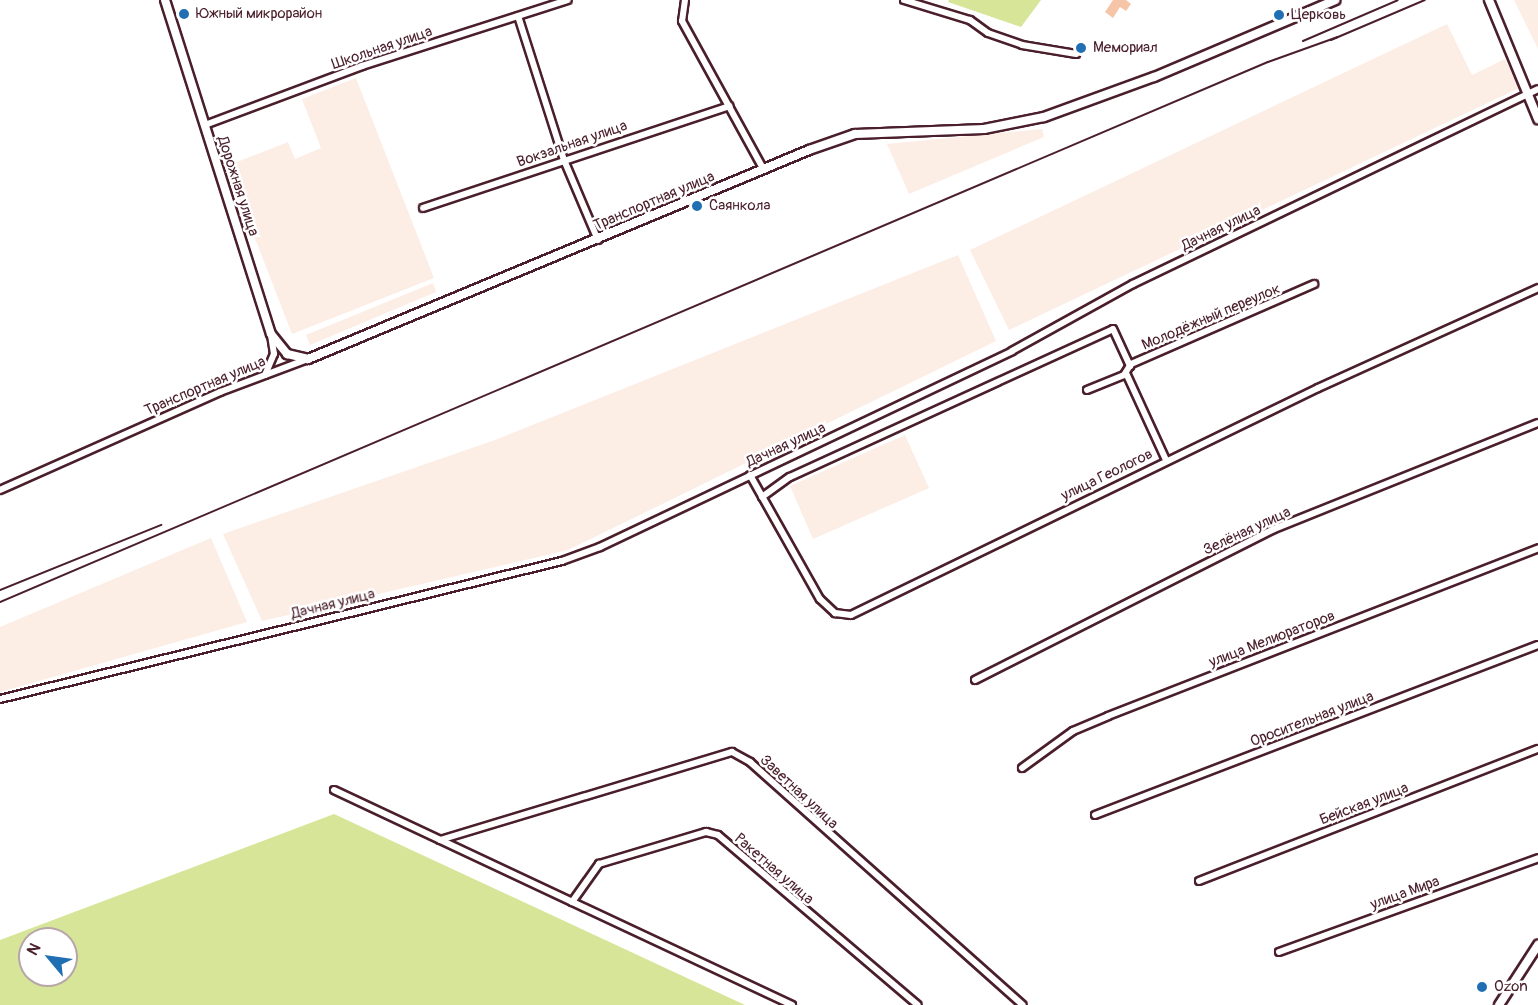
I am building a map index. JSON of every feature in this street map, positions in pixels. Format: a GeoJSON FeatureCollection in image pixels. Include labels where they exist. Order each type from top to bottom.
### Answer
{"type":"FeatureCollection","features":[{"type":"Feature","properties":{"kind":"street","name":"Дорожная улица"},"geometry":{"type":"LineString","coordinates":[[165,0],[271,334],[287,354],[308,359]]}},
{"type":"Feature","properties":{"kind":"street","name":"Школьная улица"},"geometry":{"type":"LineString","coordinates":[[205,125],[568,0]]}},
{"type":"Feature","properties":{"kind":"street"},"geometry":{"type":"LineString","coordinates":[[685,0],[682,21],[764,170]]}},
{"type":"Feature","properties":{"kind":"street"},"geometry":{"type":"LineString","coordinates":[[904,0],[970,20],[988,33],[1022,45],[1076,54]]}},
{"type":"Feature","properties":{"kind":"street","name":"Транспортная улица"},"geometry":{"type":"LineString","coordinates":[[0,490],[265,375],[855,134],[984,129],[1044,117],[1154,77],[1335,0]]}},
{"type":"Feature","properties":{"kind":"street"},"geometry":{"type":"LineString","coordinates":[[1489,0],[1538,119]]}},
{"type":"Feature","properties":{"kind":"street"},"geometry":{"type":"LineString","coordinates":[[518,16],[564,160],[598,240]]}},
{"type":"Feature","properties":{"kind":"street","name":"Дачная улица"},"geometry":{"type":"LineString","coordinates":[[0,699],[562,561],[1012,351],[1133,284],[1538,89]]}},
{"type":"Feature","properties":{"kind":"street","name":"Вокзальная улица"},"geometry":{"type":"LineString","coordinates":[[423,208],[729,106]]}},
{"type":"Feature","properties":{"kind":"street","name":"Молодёжный переулок"},"geometry":{"type":"LineString","coordinates":[[1126,373],[1130,366],[1314,284]]}},
{"type":"Feature","properties":{"kind":"street","name":"улица Геологов"},"geometry":{"type":"LineString","coordinates":[[750,475],[820,599],[835,613],[851,615],[1166,460],[1538,288]]}},
{"type":"Feature","properties":{"kind":"street"},"geometry":{"type":"LineString","coordinates":[[762,497],[790,477],[1113,329],[1130,366]]}},
{"type":"Feature","properties":{"kind":"street"},"geometry":{"type":"LineString","coordinates":[[265,375],[274,354],[271,334]]}},
{"type":"Feature","properties":{"kind":"street"},"geometry":{"type":"LineString","coordinates":[[1087,390],[1126,373],[1166,460]]}},
{"type":"Feature","properties":{"kind":"street","name":"Зелёная улица"},"geometry":{"type":"LineString","coordinates":[[975,680],[1274,529],[1538,423]]}},
{"type":"Feature","properties":{"kind":"street","name":"улица Мелиораторов"},"geometry":{"type":"LineString","coordinates":[[1022,768],[1073,731],[1108,716],[1538,548]]}},
{"type":"Feature","properties":{"kind":"street","name":"Оросительная улица"},"geometry":{"type":"LineString","coordinates":[[1095,815],[1538,645]]}},
{"type":"Feature","properties":{"kind":"street","name":"Бейская улица"},"geometry":{"type":"LineString","coordinates":[[1199,881],[1538,749]]}},
{"type":"Feature","properties":{"kind":"street","name":"Заветная улица"},"geometry":{"type":"LineString","coordinates":[[440,840],[732,752],[750,762],[1023,1005]]}},
{"type":"Feature","properties":{"kind":"street"},"geometry":{"type":"LineString","coordinates":[[334,790],[792,1005]]}},
{"type":"Feature","properties":{"kind":"street","name":"Ракетная улица"},"geometry":{"type":"LineString","coordinates":[[572,902],[599,864],[706,832],[718,835],[918,1005]]}},
{"type":"Feature","properties":{"kind":"street","name":"улица Мира"},"geometry":{"type":"LineString","coordinates":[[1280,952],[1538,858]]}},
{"type":"Feature","properties":{"kind":"street"},"geometry":{"type":"LineString","coordinates":[[1499,1005],[1538,945]]}},
{"type":"Feature","properties":{"kind":"shaded area"},"geometry":{"type":"Polygon","coordinates":[[[1514,0],[1538,0],[1538,49],[1514,0]]]}},
{"type":"Feature","properties":{"kind":"shaded area"},"geometry":{"type":"Polygon","coordinates":[[[1447,24],[1472,75],[1505,59],[1519,88],[1009,330],[970,250],[1447,24]]]}},
{"type":"Feature","properties":{"kind":"shaded area"},"geometry":{"type":"Polygon","coordinates":[[[356,78],[434,278],[292,334],[227,166],[288,142],[295,159],[321,148],[302,99],[356,78]]]}},
{"type":"Feature","properties":{"kind":"shaded area"},"geometry":{"type":"Polygon","coordinates":[[[1042,129],[1044,137],[909,194],[887,144],[1042,129]]]}},
{"type":"Feature","properties":{"kind":"shaded area"},"geometry":{"type":"Polygon","coordinates":[[[958,255],[996,341],[568,550],[262,621],[223,534],[495,440],[958,255]]]}},
{"type":"Feature","properties":{"kind":"shaded area"},"geometry":{"type":"Polygon","coordinates":[[[433,283],[436,292],[310,345],[306,335],[433,283]]]}},
{"type":"Feature","properties":{"kind":"shaded area"},"geometry":{"type":"Polygon","coordinates":[[[905,435],[929,488],[813,539],[790,486],[905,435]]]}},
{"type":"Feature","properties":{"kind":"shaded area"},"geometry":{"type":"Polygon","coordinates":[[[211,538],[247,622],[0,692],[0,627],[211,538]]]}},
{"type":"Feature","properties":{"kind":"green space"},"geometry":{"type":"Polygon","coordinates":[[[949,0],[1041,0],[1021,27],[948,2],[949,0]]]}},
{"type":"Feature","properties":{"kind":"green space"},"geometry":{"type":"Polygon","coordinates":[[[334,814],[745,1005],[0,1005],[0,940],[18,933],[18,987],[78,987],[78,927],[34,927],[334,814]]]}},
{"type":"Feature","properties":{"kind":"building"},"geometry":{"type":"Polygon","coordinates":[[[1113,0],[1126,0],[1131,4],[1126,11],[1120,7],[1113,18],[1105,12],[1113,0]]]}},
{"type":"Feature","properties":{"kind":"railway"},"geometry":{"type":"LineString","coordinates":[[1303,41],[1398,0]]}},
{"type":"Feature","properties":{"kind":"railway"},"geometry":{"type":"LineString","coordinates":[[1331,40],[1425,0]]}},
{"type":"Feature","properties":{"kind":"railway"},"geometry":{"type":"LineString","coordinates":[[0,602],[1268,62],[1338,37]]}},
{"type":"Feature","properties":{"kind":"railway"},"geometry":{"type":"LineString","coordinates":[[0,590],[161,525]]}},
{"type":"Feature","properties":{"kind":"place","name":"Южный микрорайон"},"geometry":{"type":"Point","coordinates":[184,14]}},
{"type":"Feature","properties":{"kind":"place","name":"Церковь"},"geometry":{"type":"Point","coordinates":[1279,15]}},
{"type":"Feature","properties":{"kind":"place","name":"Мемориал"},"geometry":{"type":"Point","coordinates":[1081,48]}},
{"type":"Feature","properties":{"kind":"place","name":"Саянкола"},"geometry":{"type":"Point","coordinates":[697,206]}},
{"type":"Feature","properties":{"kind":"place","name":"Ozon"},"geometry":{"type":"Point","coordinates":[1482,987]}}]}
